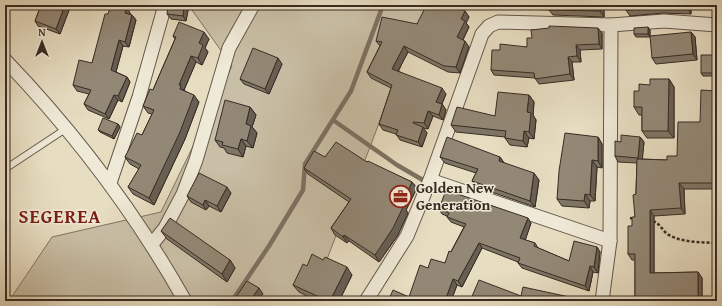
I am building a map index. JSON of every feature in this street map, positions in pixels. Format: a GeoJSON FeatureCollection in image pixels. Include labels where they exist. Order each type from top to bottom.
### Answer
{"type":"FeatureCollection","features":[{"type":"Feature","properties":{"kind":"street"},"geometry":{"type":"LineString","coordinates":[[110,183],[139,97],[165,5]]}},
{"type":"Feature","properties":{"kind":"street"},"geometry":{"type":"LineString","coordinates":[[152,244],[165,228],[183,194],[196,160],[229,48],[253,5]]}},
{"type":"Feature","properties":{"kind":"street"},"geometry":{"type":"LineString","coordinates":[[366,301],[407,236],[430,180],[482,34],[488,26],[498,22],[611,25],[664,22],[717,25]]}},
{"type":"Feature","properties":{"kind":"street"},"geometry":{"type":"LineString","coordinates":[[602,301],[610,241],[611,25]]}},
{"type":"Feature","properties":{"kind":"street"},"geometry":{"type":"LineString","coordinates":[[5,60],[68,128],[110,183],[152,244],[185,301]]}},
{"type":"Feature","properties":{"kind":"street"},"geometry":{"type":"LineString","coordinates":[[430,180],[610,241]]}},
{"type":"Feature","properties":{"kind":"lane"},"geometry":{"type":"LineString","coordinates":[[5,170],[68,128]]}},
{"type":"Feature","properties":{"kind":"path"},"geometry":{"type":"LineString","coordinates":[[630,218],[644,220]]}},
{"type":"Feature","properties":{"kind":"path"},"geometry":{"type":"LineString","coordinates":[[650,220],[658,223],[668,234],[679,240],[717,243]]}},
{"type":"Feature","properties":{"kind":"shaded area"},"geometry":{"type":"Polygon","coordinates":[[[191,5],[453,5],[412,37],[311,301],[9,301],[52,237],[161,212],[232,66],[192,10],[191,5]]]}},
{"type":"Feature","properties":{"kind":"building"},"geometry":{"type":"Polygon","coordinates":[[[41,5],[65,5],[56,29],[35,21],[41,5]]]}},
{"type":"Feature","properties":{"kind":"building"},"geometry":{"type":"Polygon","coordinates":[[[111,5],[127,7],[125,13],[132,15],[125,42],[119,40],[111,70],[127,77],[118,96],[114,95],[105,114],[84,104],[91,90],[73,85],[79,60],[92,63],[105,14],[108,14],[111,5]]]}},
{"type":"Feature","properties":{"kind":"building"},"geometry":{"type":"Polygon","coordinates":[[[168,5],[184,5],[183,16],[167,14],[168,5]]]}},
{"type":"Feature","properties":{"kind":"building"},"geometry":{"type":"Polygon","coordinates":[[[432,5],[454,5],[465,11],[461,19],[465,21],[457,37],[465,41],[456,67],[444,66],[404,46],[392,69],[442,88],[436,102],[442,104],[439,115],[428,111],[424,123],[413,122],[423,127],[418,142],[396,135],[398,130],[379,124],[392,85],[367,72],[382,42],[376,41],[382,17],[417,24],[426,6],[430,9],[432,5]]]}},
{"type":"Feature","properties":{"kind":"building"},"geometry":{"type":"Polygon","coordinates":[[[549,5],[600,5],[600,11],[549,10],[549,5]]]}},
{"type":"Feature","properties":{"kind":"building"},"geometry":{"type":"Polygon","coordinates":[[[626,5],[688,5],[688,9],[660,8],[626,10],[626,5]]]}},
{"type":"Feature","properties":{"kind":"building"},"geometry":{"type":"Polygon","coordinates":[[[179,22],[204,32],[199,43],[203,45],[198,58],[191,56],[179,85],[181,85],[180,89],[194,95],[180,132],[149,198],[128,187],[141,165],[125,157],[137,133],[142,135],[154,110],[143,106],[150,89],[153,90],[176,37],[173,36],[179,22]]]}},
{"type":"Feature","properties":{"kind":"building"},"geometry":{"type":"Polygon","coordinates":[[[549,26],[598,28],[599,44],[576,45],[577,56],[568,57],[570,74],[535,79],[534,73],[491,70],[492,50],[500,50],[500,44],[527,47],[527,38],[532,38],[531,30],[549,28],[549,26]]]}},
{"type":"Feature","properties":{"kind":"building"},"geometry":{"type":"Polygon","coordinates":[[[648,27],[648,34],[634,34],[634,28],[648,27]]]}},
{"type":"Feature","properties":{"kind":"building"},"geometry":{"type":"Polygon","coordinates":[[[691,32],[693,54],[652,58],[650,36],[691,32]]]}},
{"type":"Feature","properties":{"kind":"building"},"geometry":{"type":"Polygon","coordinates":[[[253,48],[278,58],[265,89],[240,79],[253,48]]]}},
{"type":"Feature","properties":{"kind":"building"},"geometry":{"type":"Polygon","coordinates":[[[701,55],[713,55],[714,73],[701,73],[701,55]]]}},
{"type":"Feature","properties":{"kind":"building"},"geometry":{"type":"Polygon","coordinates":[[[650,79],[669,79],[668,131],[642,131],[642,107],[634,107],[634,91],[639,91],[639,84],[650,85],[650,79]]]}},
{"type":"Feature","properties":{"kind":"building"},"geometry":{"type":"Polygon","coordinates":[[[701,90],[717,91],[717,183],[679,183],[681,208],[650,210],[650,273],[698,272],[698,301],[635,301],[635,254],[628,254],[628,226],[632,226],[632,217],[635,217],[633,195],[636,194],[637,159],[667,160],[667,156],[677,156],[678,122],[700,122],[701,90]]]}},
{"type":"Feature","properties":{"kind":"building"},"geometry":{"type":"Polygon","coordinates":[[[498,92],[529,95],[527,112],[531,113],[529,132],[524,131],[523,141],[505,138],[506,131],[451,125],[457,107],[495,116],[498,92]]]}},
{"type":"Feature","properties":{"kind":"building"},"geometry":{"type":"Polygon","coordinates":[[[225,100],[250,107],[246,124],[251,126],[247,141],[241,139],[238,149],[222,145],[223,142],[215,140],[225,100]]]}},
{"type":"Feature","properties":{"kind":"building"},"geometry":{"type":"Polygon","coordinates":[[[103,118],[118,124],[112,136],[98,130],[103,118]]]}},
{"type":"Feature","properties":{"kind":"building"},"geometry":{"type":"Polygon","coordinates":[[[565,133],[598,137],[598,161],[592,160],[590,195],[585,194],[584,201],[557,199],[559,171],[565,133]]]}},
{"type":"Feature","properties":{"kind":"building"},"geometry":{"type":"Polygon","coordinates":[[[621,135],[640,137],[638,158],[615,156],[615,141],[621,142],[621,135]]]}},
{"type":"Feature","properties":{"kind":"building"},"geometry":{"type":"Polygon","coordinates":[[[447,137],[500,157],[499,161],[534,173],[530,201],[472,181],[478,169],[440,157],[447,137]]]}},
{"type":"Feature","properties":{"kind":"building"},"geometry":{"type":"Polygon","coordinates":[[[336,142],[367,162],[368,161],[412,182],[401,205],[403,207],[393,228],[375,255],[344,235],[343,237],[331,228],[351,199],[304,168],[314,151],[325,157],[336,142]]]}},
{"type":"Feature","properties":{"kind":"building"},"geometry":{"type":"Polygon","coordinates":[[[199,173],[227,187],[217,206],[205,200],[203,205],[187,196],[199,173]]]}},
{"type":"Feature","properties":{"kind":"building"},"geometry":{"type":"Polygon","coordinates":[[[446,190],[528,218],[520,238],[535,243],[534,246],[569,261],[574,241],[597,247],[594,267],[590,266],[585,286],[518,263],[520,258],[479,243],[458,281],[453,279],[445,301],[388,301],[393,290],[409,297],[420,265],[428,268],[431,259],[445,263],[449,251],[451,252],[466,224],[447,217],[449,213],[439,209],[446,190]]]}},
{"type":"Feature","properties":{"kind":"building"},"geometry":{"type":"Polygon","coordinates":[[[170,218],[230,260],[222,274],[161,231],[170,218]]]}},
{"type":"Feature","properties":{"kind":"building"},"geometry":{"type":"Polygon","coordinates":[[[312,254],[323,260],[325,257],[347,267],[330,301],[293,285],[303,264],[307,266],[312,254]]]}},
{"type":"Feature","properties":{"kind":"building"},"geometry":{"type":"Polygon","coordinates":[[[479,280],[521,296],[523,287],[588,301],[470,301],[479,280]]]}},
{"type":"Feature","properties":{"kind":"building"},"geometry":{"type":"Polygon","coordinates":[[[247,281],[259,288],[250,301],[242,301],[236,297],[247,281]]]}},
{"type":"Feature","properties":{"kind":"waterway"},"geometry":{"type":"LineString","coordinates":[[232,301],[269,246],[303,190],[305,164],[351,91],[383,5]]}},
{"type":"Feature","properties":{"kind":"waterway"},"geometry":{"type":"LineString","coordinates":[[333,120],[397,165],[428,183]]}},
{"type":"Feature","properties":{"kind":"place","name":"Golden New Generation"},"geometry":{"type":"Point","coordinates":[401,197]}},
{"type":"Feature","properties":{"kind":"district","name":"SEGEREA"},"geometry":{"type":"Point","coordinates":[60,216]}}]}
